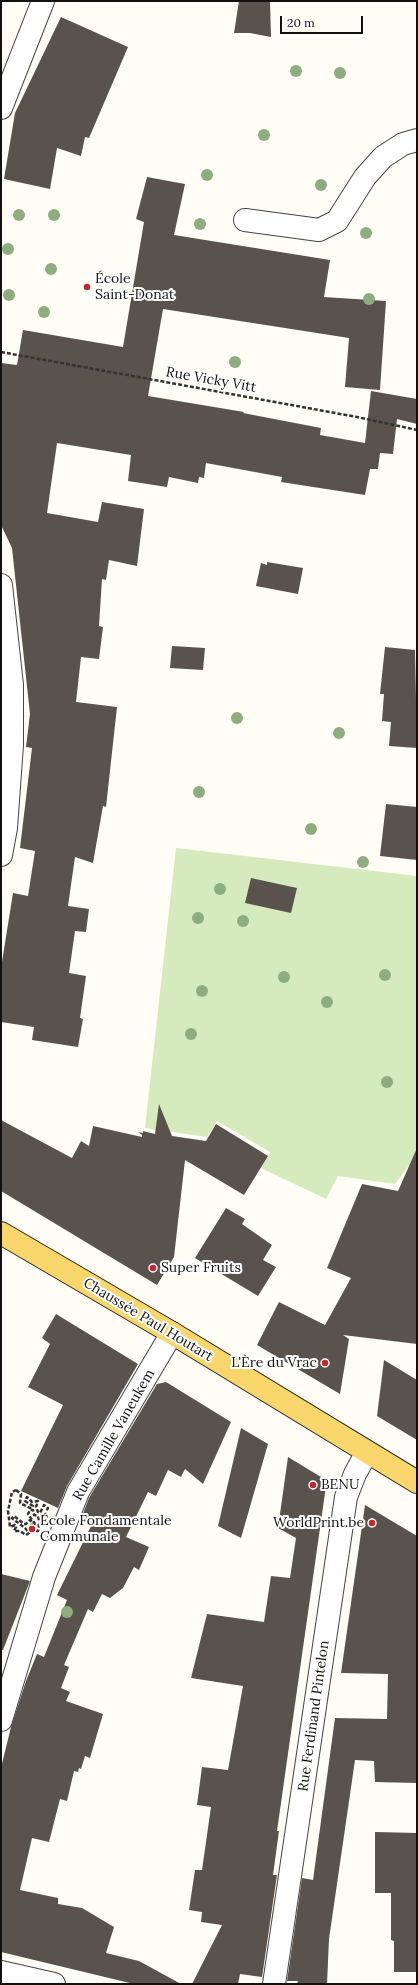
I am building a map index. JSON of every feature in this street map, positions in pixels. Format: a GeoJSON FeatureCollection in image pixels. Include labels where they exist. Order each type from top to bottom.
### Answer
{"type":"FeatureCollection","features":[{"type":"Feature","properties":{"kind":"main road","name":"Chaussée Paul Houtart"},"geometry":{"type":"LineString","coordinates":[[1,1233],[172,1333],[417,1482]]}},
{"type":"Feature","properties":{"kind":"street"},"geometry":{"type":"LineString","coordinates":[[1,108],[43,1]]}},
{"type":"Feature","properties":{"kind":"street"},"geometry":{"type":"LineString","coordinates":[[245,220],[319,230],[337,221],[365,177],[382,157],[403,144],[417,140]]}},
{"type":"Feature","properties":{"kind":"street"},"geometry":{"type":"LineString","coordinates":[[1,585],[12,692],[12,744],[6,828],[1,855]]}},
{"type":"Feature","properties":{"kind":"street","name":"Rue Camille Vaneukem"},"geometry":{"type":"LineString","coordinates":[[1,1720],[44,1577],[78,1492],[172,1333]]}},
{"type":"Feature","properties":{"kind":"street","name":"Rue Ferdinand Pintelon"},"geometry":{"type":"LineString","coordinates":[[274,1984],[346,1497],[368,1452]]}},
{"type":"Feature","properties":{"kind":"street"},"geometry":{"type":"LineString","coordinates":[[1,1972],[54,1984]]}},
{"type":"Feature","properties":{"kind":"path","name":"Rue Vicky Vitt"},"geometry":{"type":"LineString","coordinates":[[1,352],[356,417],[417,430]]}},
{"type":"Feature","properties":{"kind":"path"},"geometry":{"type":"LineString","coordinates":[[16,1490],[21,1493],[20,1503],[26,1505],[27,1507],[33,1506],[25,1501],[27,1497],[32,1502],[38,1501],[36,1507],[40,1513],[44,1505],[48,1508],[39,1521],[38,1516],[34,1515],[32,1510],[30,1510],[28,1514],[32,1517],[35,1524],[39,1525],[38,1531],[31,1530],[32,1522],[30,1520],[24,1524],[14,1516],[12,1518],[26,1529],[29,1534],[26,1535],[20,1531],[14,1531],[16,1527],[15,1525],[10,1527],[8,1518],[12,1492],[16,1490]]}},
{"type":"Feature","properties":{"kind":"green space"},"geometry":{"type":"Polygon","coordinates":[[[176,848],[417,876],[417,1155],[395,1184],[338,1176],[326,1199],[261,1168],[270,1152],[217,1121],[207,1137],[145,1128],[176,848]]]}},
{"type":"Feature","properties":{"kind":"building"},"geometry":{"type":"Polygon","coordinates":[[[239,1],[270,1],[271,37],[250,33],[234,33],[239,1]]]}},
{"type":"Feature","properties":{"kind":"building"},"geometry":{"type":"Polygon","coordinates":[[[61,17],[128,47],[89,138],[85,137],[81,156],[57,148],[50,189],[4,179],[15,113],[61,17]]]}},
{"type":"Feature","properties":{"kind":"building"},"geometry":{"type":"Polygon","coordinates":[[[147,177],[185,184],[174,235],[330,260],[324,297],[386,301],[380,390],[345,387],[349,338],[163,309],[148,396],[244,412],[243,413],[321,428],[320,435],[365,443],[371,391],[417,399],[417,424],[397,419],[393,454],[380,453],[378,469],[370,469],[365,495],[281,482],[282,477],[206,463],[204,478],[199,477],[198,483],[169,477],[167,487],[128,481],[131,455],[57,443],[47,513],[98,522],[102,502],[144,509],[137,566],[109,560],[106,580],[102,579],[99,626],[103,627],[99,659],[81,657],[76,702],[117,707],[106,807],[103,806],[93,863],[75,857],[68,906],[89,909],[86,932],[75,931],[69,973],[86,976],[80,1018],[83,1019],[78,1047],[32,1040],[34,1027],[1,1022],[1,968],[13,893],[28,896],[35,851],[20,848],[32,748],[26,747],[30,714],[12,548],[1,525],[1,363],[17,365],[23,330],[123,347],[144,222],[136,219],[147,177]]]}},
{"type":"Feature","properties":{"kind":"building"},"geometry":{"type":"Polygon","coordinates":[[[267,562],[303,568],[298,594],[256,586],[261,563],[267,565],[267,562]]]}},
{"type":"Feature","properties":{"kind":"building"},"geometry":{"type":"Polygon","coordinates":[[[172,646],[205,648],[203,670],[170,668],[172,646]]]}},
{"type":"Feature","properties":{"kind":"building"},"geometry":{"type":"Polygon","coordinates":[[[385,647],[415,650],[417,748],[389,746],[391,722],[382,721],[384,694],[380,694],[385,647]]]}},
{"type":"Feature","properties":{"kind":"building"},"geometry":{"type":"Polygon","coordinates":[[[386,804],[417,807],[417,860],[380,856],[386,804]]]}},
{"type":"Feature","properties":{"kind":"building"},"geometry":{"type":"Polygon","coordinates":[[[251,878],[297,888],[291,913],[245,903],[251,878]]]}},
{"type":"Feature","properties":{"kind":"building"},"geometry":{"type":"Polygon","coordinates":[[[159,1104],[172,1136],[206,1141],[216,1124],[268,1156],[244,1195],[185,1160],[174,1257],[157,1285],[1,1191],[1,1120],[72,1158],[81,1141],[89,1146],[93,1126],[142,1137],[142,1135],[138,1132],[143,1133],[143,1131],[155,1134],[159,1104]]]}},
{"type":"Feature","properties":{"kind":"building"},"geometry":{"type":"Polygon","coordinates":[[[417,1148],[417,1344],[343,1335],[349,1339],[340,1394],[257,1345],[279,1302],[325,1325],[351,1278],[327,1268],[362,1184],[398,1191],[417,1148]]]}},
{"type":"Feature","properties":{"kind":"building"},"geometry":{"type":"Polygon","coordinates":[[[226,1208],[245,1219],[242,1224],[272,1245],[263,1260],[276,1267],[258,1296],[195,1258],[226,1208]]]}},
{"type":"Feature","properties":{"kind":"building"},"geometry":{"type":"Polygon","coordinates":[[[56,1314],[138,1364],[67,1486],[58,1508],[21,1491],[63,1405],[28,1387],[50,1344],[42,1338],[56,1314]]]}},
{"type":"Feature","properties":{"kind":"building"},"geometry":{"type":"Polygon","coordinates":[[[384,1360],[417,1380],[417,1440],[377,1416],[384,1360]]]}},
{"type":"Feature","properties":{"kind":"building"},"geometry":{"type":"Polygon","coordinates":[[[166,1382],[231,1422],[203,1484],[185,1469],[181,1477],[168,1470],[156,1496],[148,1492],[126,1537],[149,1547],[139,1570],[134,1567],[123,1588],[110,1598],[102,1594],[93,1612],[88,1609],[64,1665],[69,1667],[61,1688],[70,1692],[66,1701],[103,1714],[90,1758],[85,1756],[81,1769],[79,1768],[78,1772],[74,1771],[67,1801],[60,1799],[49,1842],[32,1838],[20,1890],[58,1898],[58,1904],[82,1908],[114,1927],[106,1953],[139,1961],[181,1984],[134,1984],[1,1952],[1,1768],[11,1727],[26,1681],[37,1654],[44,1657],[67,1600],[57,1595],[92,1524],[81,1519],[89,1498],[157,1384],[166,1382]]]}},
{"type":"Feature","properties":{"kind":"building"},"geometry":{"type":"Polygon","coordinates":[[[241,1428],[268,1444],[241,1538],[218,1526],[241,1428]]]}},
{"type":"Feature","properties":{"kind":"building"},"geometry":{"type":"Polygon","coordinates":[[[288,1457],[321,1477],[326,1486],[277,1831],[279,1831],[273,1875],[277,1875],[262,1977],[240,1974],[238,1984],[192,1984],[222,1925],[201,1922],[202,1912],[189,1910],[195,1870],[202,1870],[211,1807],[197,1805],[202,1767],[228,1770],[243,1686],[191,1678],[207,1614],[264,1622],[271,1576],[290,1578],[296,1538],[278,1528],[288,1457]]]}},
{"type":"Feature","properties":{"kind":"building"},"geometry":{"type":"Polygon","coordinates":[[[365,1505],[417,1536],[417,1783],[375,1782],[374,1761],[355,1760],[329,1939],[327,1984],[297,1984],[298,1981],[287,1981],[302,1878],[313,1880],[335,1718],[387,1719],[388,1674],[341,1673],[365,1505]]]}},
{"type":"Feature","properties":{"kind":"building"},"geometry":{"type":"Polygon","coordinates":[[[1,1574],[30,1581],[3,1650],[1,1650],[1,1574]]]}},
{"type":"Feature","properties":{"kind":"building"},"geometry":{"type":"Polygon","coordinates":[[[375,1832],[417,1833],[417,1972],[394,1972],[394,1941],[391,1940],[391,1893],[375,1893],[375,1832]]]}},
{"type":"Feature","properties":{"kind":"place","name":"École Saint-Donat"},"geometry":{"type":"Point","coordinates":[87,287]}},
{"type":"Feature","properties":{"kind":"place","name":"Super Fruits"},"geometry":{"type":"Point","coordinates":[153,1268]}},
{"type":"Feature","properties":{"kind":"place","name":"L'Ère du Vrac"},"geometry":{"type":"Point","coordinates":[325,1363]}},
{"type":"Feature","properties":{"kind":"place","name":"BENU"},"geometry":{"type":"Point","coordinates":[313,1485]}},
{"type":"Feature","properties":{"kind":"place","name":"WorldPrint.be"},"geometry":{"type":"Point","coordinates":[372,1523]}},
{"type":"Feature","properties":{"kind":"place","name":"École Fondamentale Communale"},"geometry":{"type":"Point","coordinates":[32,1529]}}]}
